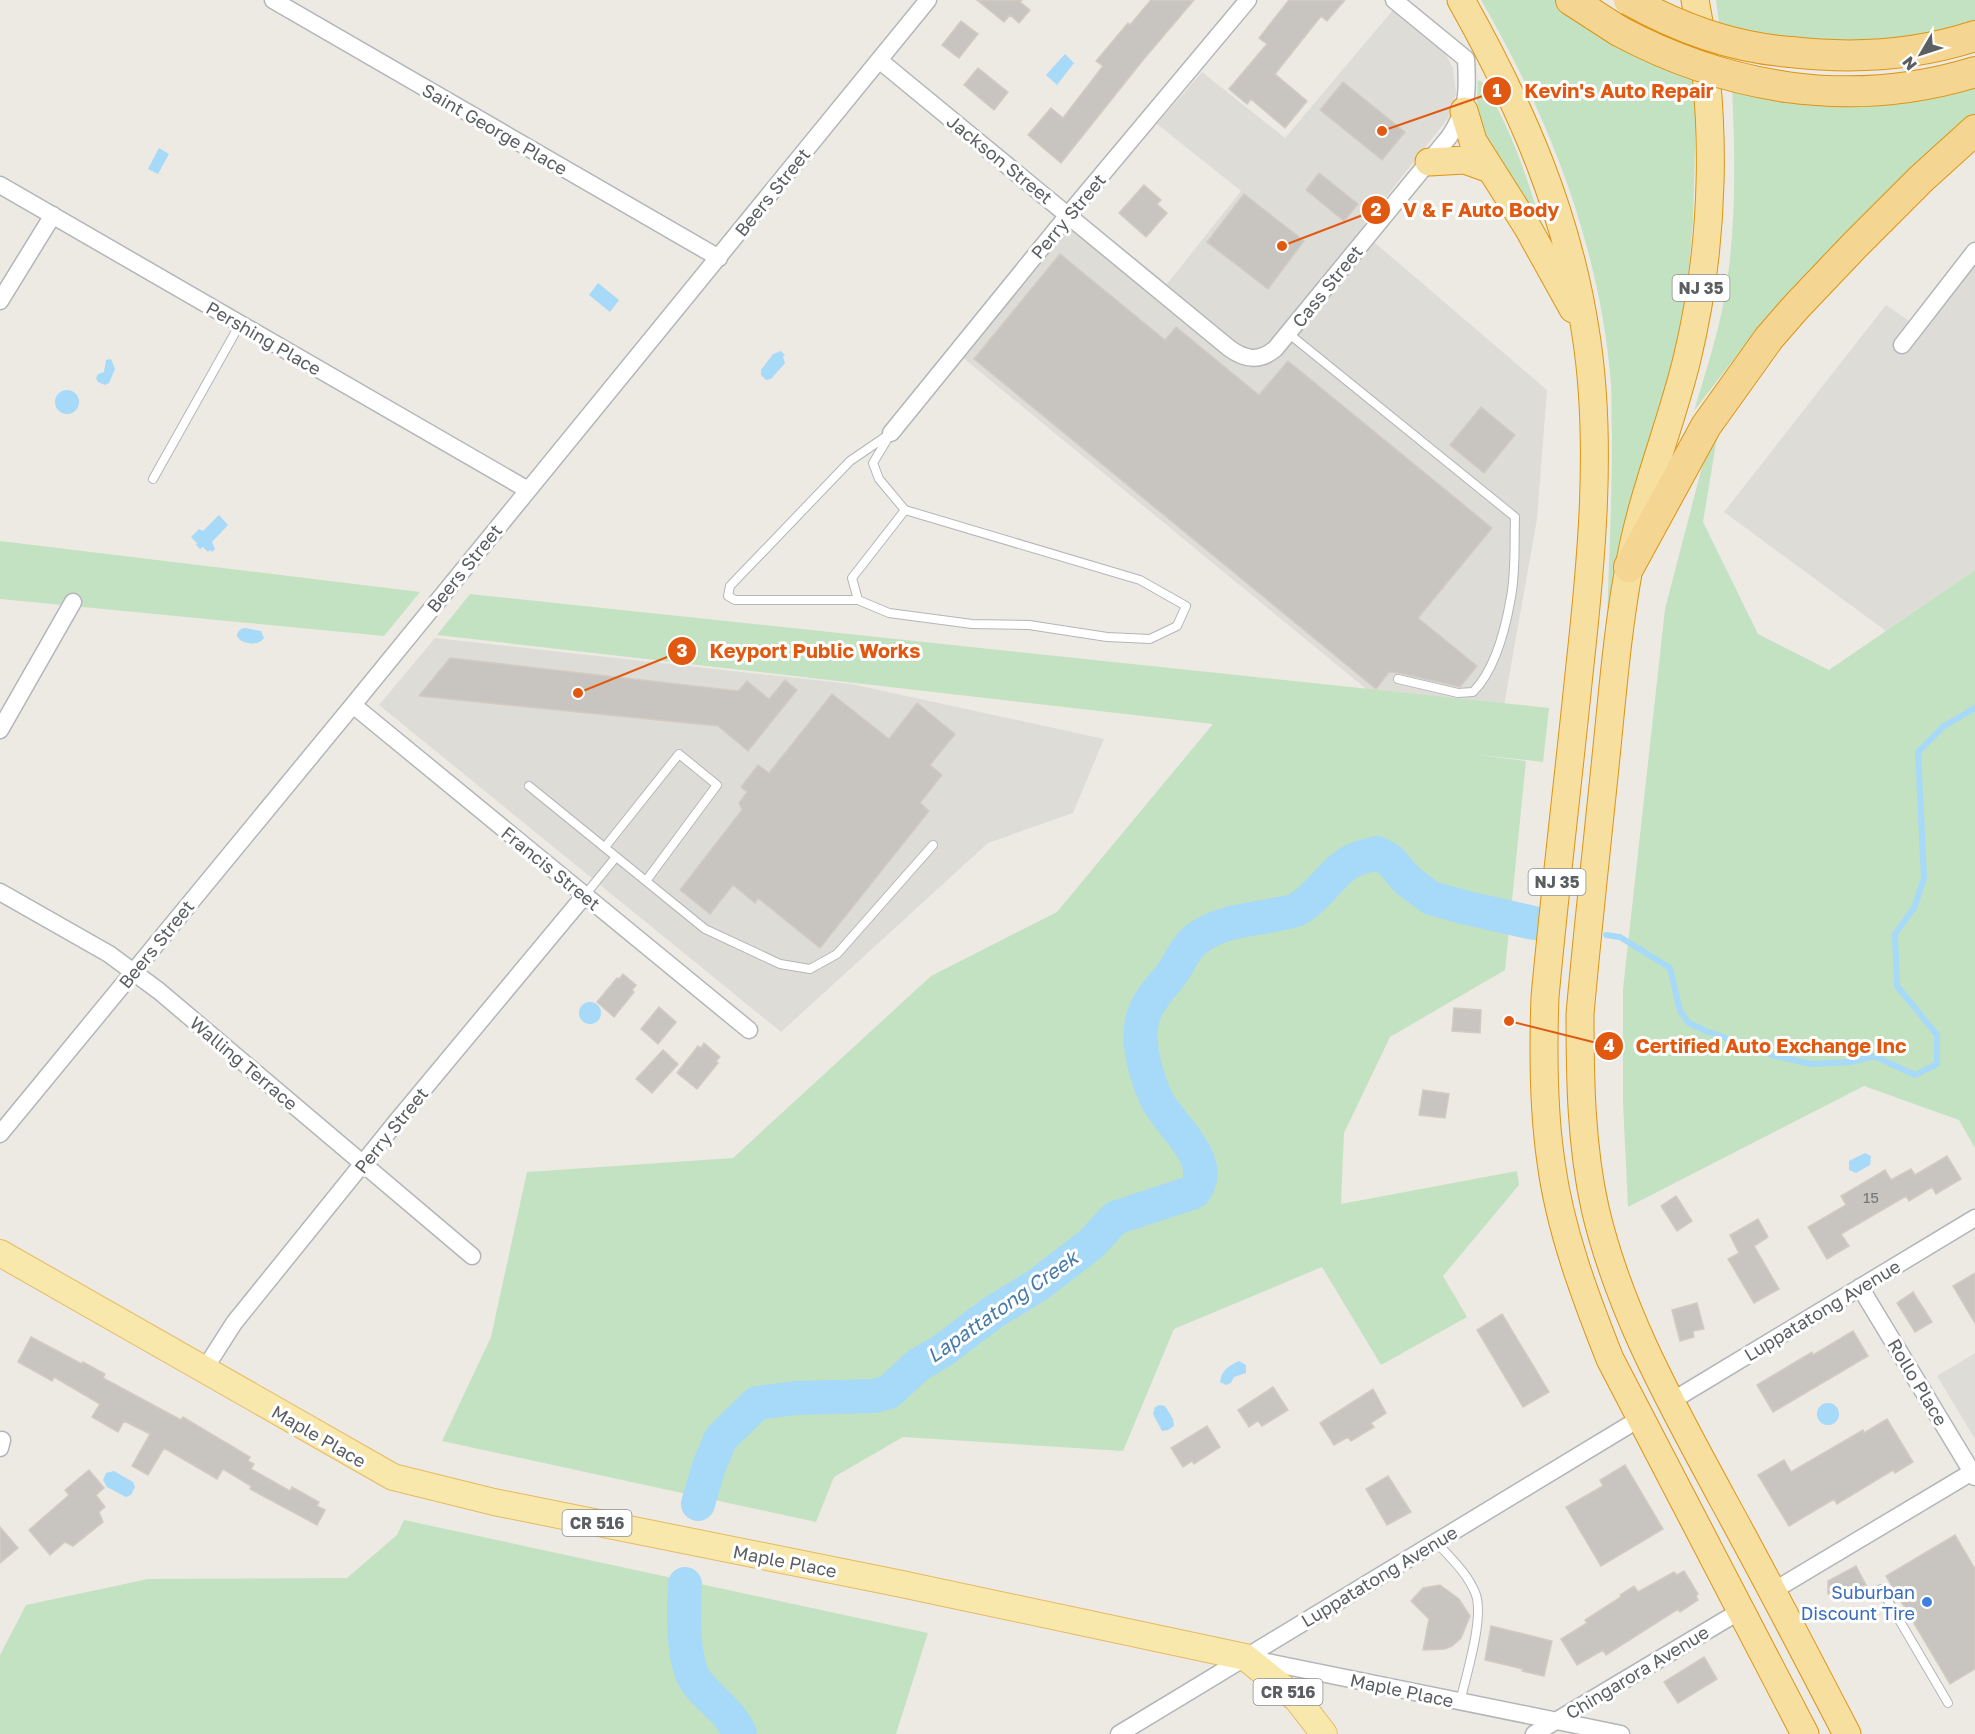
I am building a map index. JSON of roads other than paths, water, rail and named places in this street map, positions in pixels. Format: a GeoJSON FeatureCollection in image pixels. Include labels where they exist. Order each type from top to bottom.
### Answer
{"type":"FeatureCollection","features":[{"type":"Feature","properties":{"kind":"highway","name":"NJ 35"},"geometry":{"type":"LineString","coordinates":[[1461,0],[1476,52],[1531,139],[1554,201],[1573,267],[1590,367],[1594,437],[1590,561],[1547,975],[1543,1043],[1551,1162],[1565,1228],[1584,1296],[1610,1359],[1639,1419],[1805,1734]]}},
{"type":"Feature","properties":{"kind":"highway"},"geometry":{"type":"LineString","coordinates":[[1571,0],[1620,31],[1665,54],[1712,71],[1786,87],[1839,92],[1892,90],[1945,81],[1975,72]]}},
{"type":"Feature","properties":{"kind":"highway"},"geometry":{"type":"LineString","coordinates":[[1629,0],[1698,32],[1745,46],[1791,52],[1833,56],[1877,54],[1918,50],[1975,36]]}},
{"type":"Feature","properties":{"kind":"highway","name":"NJ 35"},"geometry":{"type":"LineString","coordinates":[[1695,0],[1706,77],[1710,147],[1708,220],[1695,326],[1645,500],[1629,567],[1616,657],[1580,1014],[1584,1141],[1595,1207],[1619,1290],[1670,1402],[1773,1591],[1847,1734]]}},
{"type":"Feature","properties":{"kind":"highway"},"geometry":{"type":"LineString","coordinates":[[1464,111],[1473,141],[1528,228],[1586,334]]}},
{"type":"Feature","properties":{"kind":"highway"},"geometry":{"type":"LineString","coordinates":[[1629,567],[1706,426],[1769,338],[1863,237],[1975,130]]}},
{"type":"Feature","properties":{"kind":"highway"},"geometry":{"type":"LineString","coordinates":[[1429,162],[1465,160],[1490,169]]}},
{"type":"Feature","properties":{"kind":"main road","name":"Maple Place"},"geometry":{"type":"LineString","coordinates":[[0,1253],[383,1472],[408,1482],[1245,1657]]}},
{"type":"Feature","properties":{"kind":"main road","name":"CR 516"},"geometry":{"type":"LineString","coordinates":[[1245,1657],[1297,1699],[1324,1734]]}},
{"type":"Feature","properties":{"kind":"street","name":"Saint George Place"},"geometry":{"type":"LineString","coordinates":[[273,0],[719,258]]}},
{"type":"Feature","properties":{"kind":"street","name":"Beers Street"},"geometry":{"type":"LineString","coordinates":[[0,1134],[928,0]]}},
{"type":"Feature","properties":{"kind":"street","name":"Perry Street"},"geometry":{"type":"LineString","coordinates":[[891,433],[1068,215],[1248,0]]}},
{"type":"Feature","properties":{"kind":"street"},"geometry":{"type":"LineString","coordinates":[[1394,0],[1476,52]]}},
{"type":"Feature","properties":{"kind":"street","name":"Cass Street"},"geometry":{"type":"LineString","coordinates":[[1264,357],[1275,349],[1459,123],[1464,111],[1467,77],[1476,52]]}},
{"type":"Feature","properties":{"kind":"street","name":"Jackson Street"},"geometry":{"type":"LineString","coordinates":[[879,60],[1236,353],[1251,359],[1264,357]]}},
{"type":"Feature","properties":{"kind":"street","name":"Pershing Place"},"geometry":{"type":"LineString","coordinates":[[0,185],[528,490]]}},
{"type":"Feature","properties":{"kind":"street"},"geometry":{"type":"LineString","coordinates":[[0,301],[53,215]]}},
{"type":"Feature","properties":{"kind":"street"},"geometry":{"type":"LineString","coordinates":[[1902,345],[1975,251]]}},
{"type":"Feature","properties":{"kind":"street"},"geometry":{"type":"LineString","coordinates":[[0,730],[73,602]]}},
{"type":"Feature","properties":{"kind":"street","name":"Francis Street"},"geometry":{"type":"LineString","coordinates":[[353,705],[750,1030]]}},
{"type":"Feature","properties":{"kind":"street","name":"Walling Terrace"},"geometry":{"type":"LineString","coordinates":[[0,892],[109,954],[159,991],[472,1256]]}},
{"type":"Feature","properties":{"kind":"street","name":"Perry Street"},"geometry":{"type":"LineString","coordinates":[[204,1370],[234,1323],[585,895]]}},
{"type":"Feature","properties":{"kind":"street","name":"Luppatatong Avenue"},"geometry":{"type":"LineString","coordinates":[[1670,1402],[1975,1218]]}},
{"type":"Feature","properties":{"kind":"street","name":"Rollo Place"},"geometry":{"type":"LineString","coordinates":[[1860,1287],[1973,1474]]}},
{"type":"Feature","properties":{"kind":"street","name":"Luppatatong Avenue"},"geometry":{"type":"LineString","coordinates":[[1119,1734],[1639,1419]]}},
{"type":"Feature","properties":{"kind":"street"},"geometry":{"type":"LineString","coordinates":[[1773,1591],[1973,1474]]}},
{"type":"Feature","properties":{"kind":"street","name":"Chingarora Avenue"},"geometry":{"type":"LineString","coordinates":[[1534,1734],[1740,1611]]}},
{"type":"Feature","properties":{"kind":"street","name":"Maple Place"},"geometry":{"type":"LineString","coordinates":[[1245,1657],[1621,1734]]}},
{"type":"Feature","properties":{"kind":"lane"},"geometry":{"type":"LineString","coordinates":[[153,479],[240,324]]}},
{"type":"Feature","properties":{"kind":"lane"},"geometry":{"type":"LineString","coordinates":[[1288,333],[1515,517],[1512,596],[1499,647],[1480,684],[1473,692],[1458,693],[1398,679]]}},
{"type":"Feature","properties":{"kind":"lane"},"geometry":{"type":"LineString","coordinates":[[891,433],[873,463],[879,479],[905,510],[1140,580],[1186,606],[1177,626],[1150,639],[1107,637],[1029,625],[972,624],[889,614],[858,600],[735,600],[728,596],[730,586],[850,461],[891,433]]}},
{"type":"Feature","properties":{"kind":"lane"},"geometry":{"type":"LineString","coordinates":[[858,600],[852,578],[905,510]]}},
{"type":"Feature","properties":{"kind":"lane"},"geometry":{"type":"LineString","coordinates":[[604,847],[679,754],[687,760],[717,785],[646,881]]}},
{"type":"Feature","properties":{"kind":"lane"},"geometry":{"type":"LineString","coordinates":[[530,786],[705,929],[780,964],[810,969],[837,954],[933,845]]}},
{"type":"Feature","properties":{"kind":"lane"},"geometry":{"type":"LineString","coordinates":[[585,895],[616,856]]}},
{"type":"Feature","properties":{"kind":"lane"},"geometry":{"type":"LineString","coordinates":[[1437,1542],[1465,1575],[1476,1595],[1478,1615],[1460,1702]]}},
{"type":"Feature","properties":{"kind":"lane"},"geometry":{"type":"LineString","coordinates":[[1881,1589],[1948,1703]]}},
{"type":"Feature","properties":{"kind":"water"},"geometry":{"type":"Polygon","coordinates":[[[1065,54],[1074,63],[1057,85],[1046,75],[1065,54]]]}},
{"type":"Feature","properties":{"kind":"water"},"geometry":{"type":"Polygon","coordinates":[[[159,148],[169,154],[158,174],[148,169],[159,148]]]}},
{"type":"Feature","properties":{"kind":"water"},"geometry":{"type":"Polygon","coordinates":[[[598,283],[619,300],[610,312],[589,295],[598,283]]]}},
{"type":"Feature","properties":{"kind":"water"},"geometry":{"type":"Polygon","coordinates":[[[781,351],[785,355],[783,357],[785,363],[771,379],[766,380],[761,375],[761,370],[773,354],[781,351]]]}},
{"type":"Feature","properties":{"kind":"water"},"geometry":{"type":"Polygon","coordinates":[[[111,359],[115,369],[109,383],[105,385],[98,382],[96,378],[98,374],[104,372],[106,360],[111,359]]]}},
{"type":"Feature","properties":{"kind":"water"},"geometry":{"type":"Polygon","coordinates":[[[67,390],[72,391],[78,397],[78,407],[72,413],[67,414],[62,413],[56,407],[55,402],[56,397],[62,391],[67,390]]]}},
{"type":"Feature","properties":{"kind":"water"},"geometry":{"type":"Polygon","coordinates":[[[219,515],[228,525],[212,542],[215,549],[208,552],[203,547],[200,549],[191,537],[199,529],[203,531],[219,515]]]}},
{"type":"Feature","properties":{"kind":"water"},"geometry":{"type":"Polygon","coordinates":[[[245,628],[261,631],[264,638],[252,643],[240,640],[237,636],[238,632],[245,628]]]}},
{"type":"Feature","properties":{"kind":"water"},"geometry":{"type":"Polygon","coordinates":[[[590,1002],[600,1009],[601,1013],[594,1023],[590,1024],[580,1017],[579,1013],[586,1003],[590,1002]]]}},
{"type":"Feature","properties":{"kind":"water"},"geometry":{"type":"Polygon","coordinates":[[[1865,1153],[1871,1156],[1870,1165],[1856,1173],[1849,1170],[1849,1161],[1865,1153]]]}},
{"type":"Feature","properties":{"kind":"water"},"geometry":{"type":"Polygon","coordinates":[[[1239,1361],[1246,1365],[1246,1373],[1234,1377],[1231,1383],[1226,1385],[1220,1382],[1226,1369],[1239,1361]]]}},
{"type":"Feature","properties":{"kind":"water"},"geometry":{"type":"Polygon","coordinates":[[[1828,1403],[1836,1406],[1839,1414],[1836,1422],[1828,1425],[1820,1422],[1817,1414],[1820,1406],[1828,1403]]]}},
{"type":"Feature","properties":{"kind":"water"},"geometry":{"type":"Polygon","coordinates":[[[1165,1406],[1173,1419],[1174,1426],[1168,1430],[1162,1431],[1153,1414],[1155,1407],[1165,1406]]]}},
{"type":"Feature","properties":{"kind":"water"},"geometry":{"type":"Polygon","coordinates":[[[114,1471],[133,1482],[135,1487],[131,1495],[126,1497],[107,1487],[103,1480],[106,1473],[114,1471]]]}},
{"type":"Feature","properties":{"kind":"waterway","name":"Lapattatong Creek"},"geometry":{"type":"LineString","coordinates":[[1606,935],[1620,937],[1670,968],[1680,1011],[1689,1023],[1706,1031],[1772,1055],[1811,1064],[1851,1062],[1874,1056],[1915,1075],[1937,1064],[1937,1035],[1897,986],[1895,934],[1914,908],[1924,878],[1918,752],[1944,726],[1975,708]]}},
{"type":"Feature","properties":{"kind":"waterway","name":"Lapattatong Creek"},"geometry":{"type":"LineString","coordinates":[[698,1504],[709,1466],[721,1438],[757,1403],[796,1398],[874,1396],[889,1392],[918,1365],[942,1351],[992,1313],[1039,1284],[1091,1244],[1115,1218],[1194,1192],[1200,1181],[1200,1169],[1196,1157],[1154,1094],[1147,1075],[1140,1036],[1142,1019],[1148,1006],[1197,938],[1231,923],[1296,910],[1310,900],[1347,864],[1377,853],[1390,860],[1407,880],[1431,898],[1534,923]]}},
{"type":"Feature","properties":{"kind":"waterway"},"geometry":{"type":"LineString","coordinates":[[685,1584],[686,1650],[693,1675],[698,1684],[732,1720],[740,1734]]}},
{"type":"Feature","properties":{"kind":"place","name":"Kevin's Auto Repair"},"geometry":{"type":"Point","coordinates":[1382,131]}},
{"type":"Feature","properties":{"kind":"place","name":"V & F Auto Body"},"geometry":{"type":"Point","coordinates":[1282,246]}},
{"type":"Feature","properties":{"kind":"place","name":"Keyport Public Works"},"geometry":{"type":"Point","coordinates":[578,693]}},
{"type":"Feature","properties":{"kind":"place","name":"Certified Auto Exchange Inc"},"geometry":{"type":"Point","coordinates":[1509,1021]}},
{"type":"Feature","properties":{"kind":"place","name":"Suburban Discount Tire"},"geometry":{"type":"Point","coordinates":[1927,1602]}}]}
